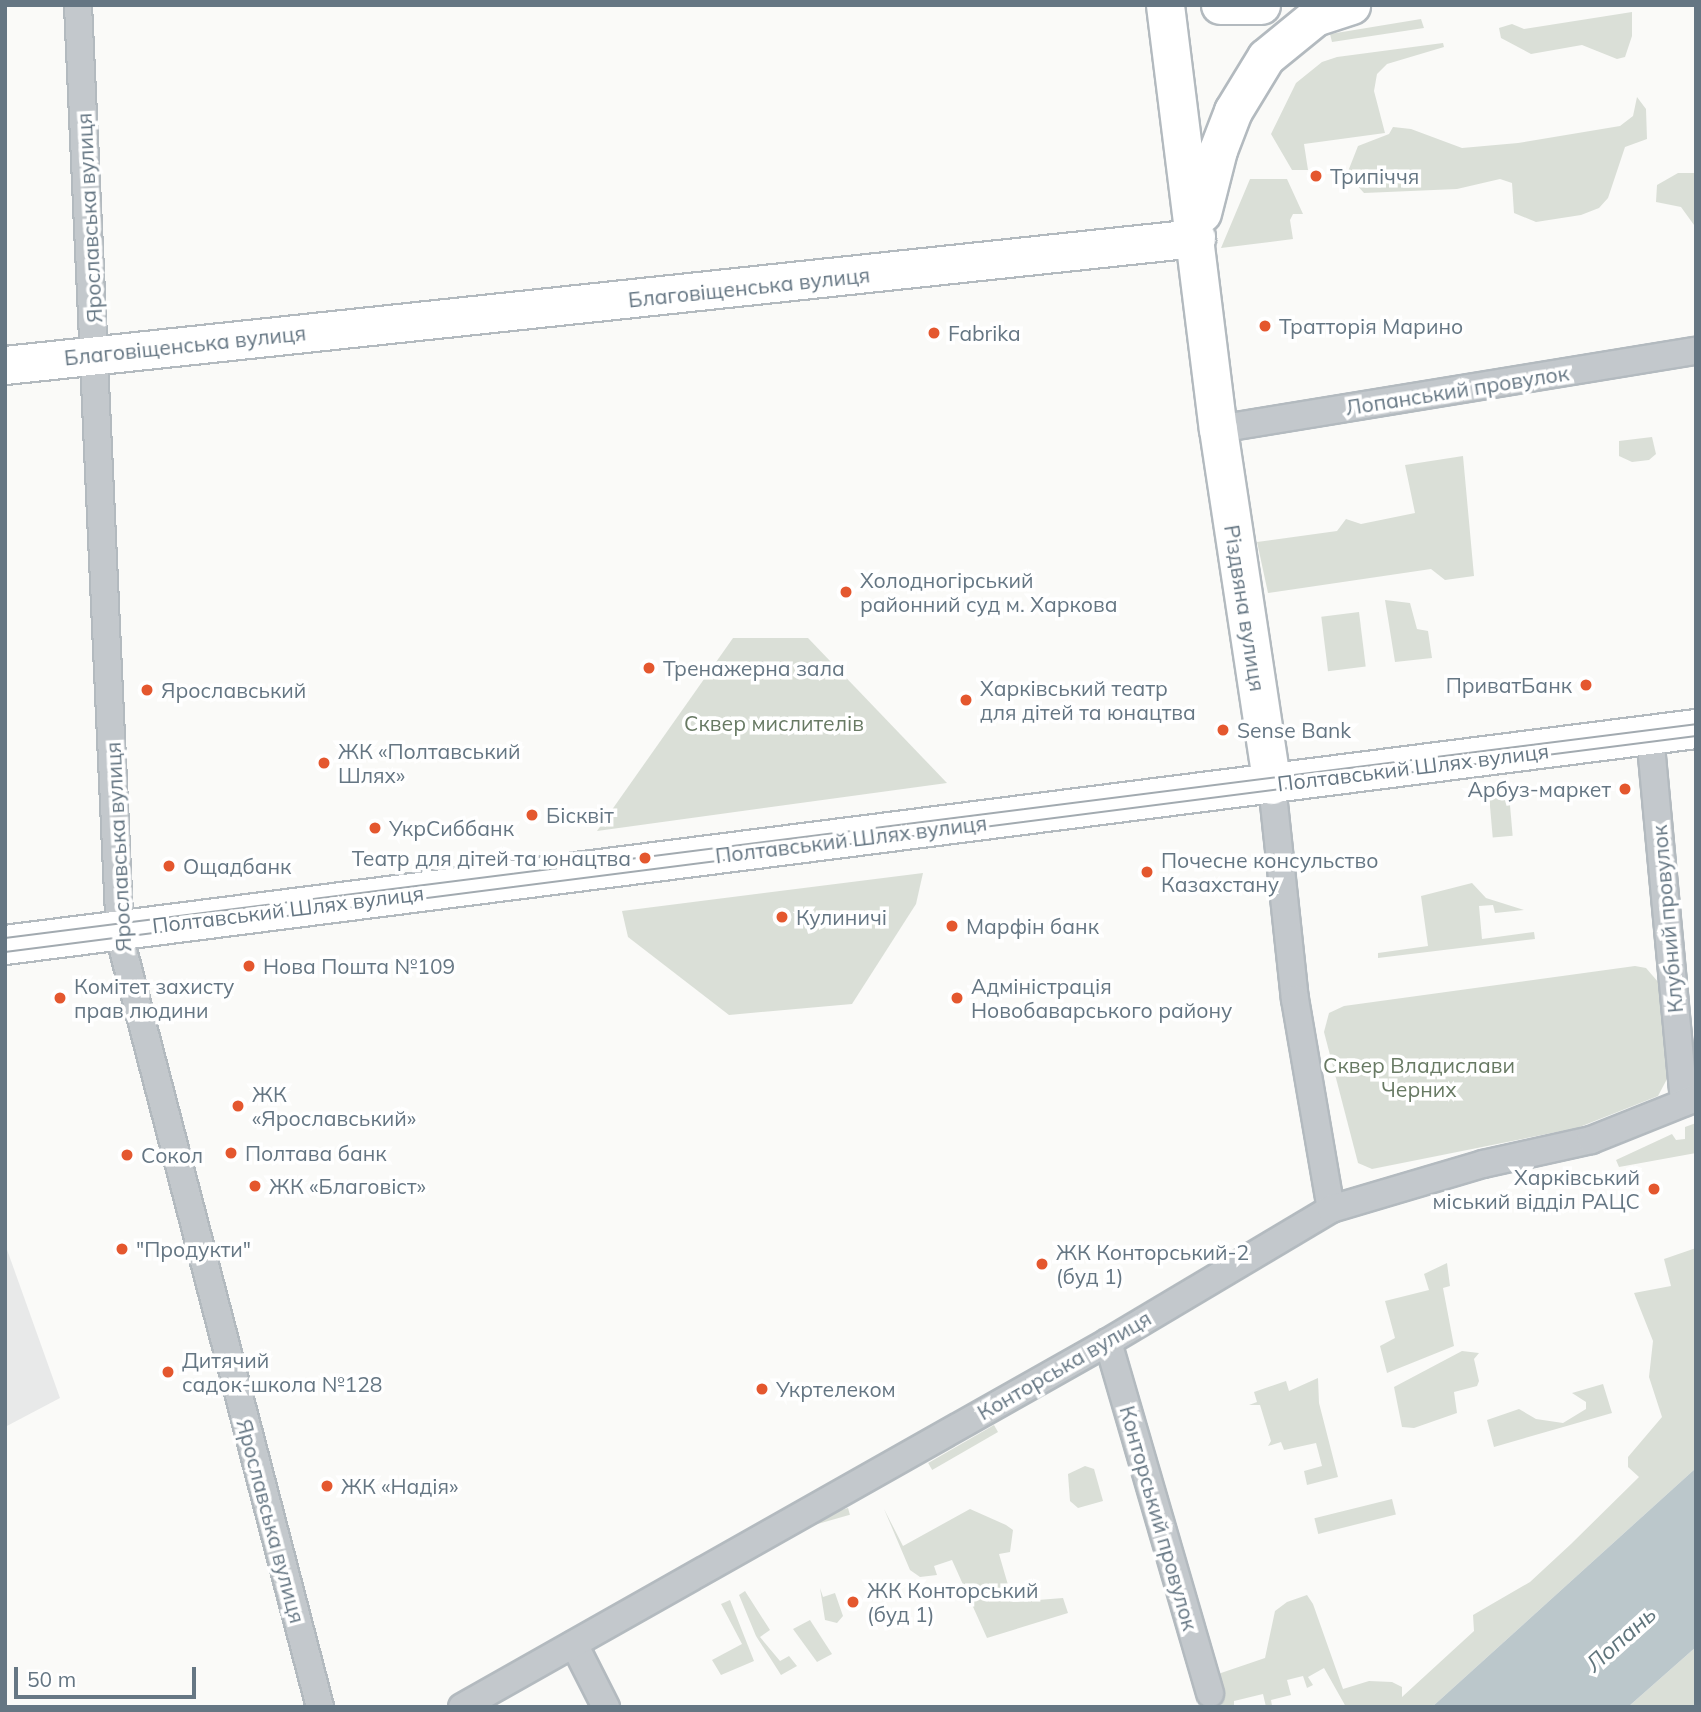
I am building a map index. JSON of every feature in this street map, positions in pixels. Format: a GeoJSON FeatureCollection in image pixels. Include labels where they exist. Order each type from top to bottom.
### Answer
{"type":"FeatureCollection","features":[{"type":"Feature","properties":{"kind":"main road","name":"Полтавський Шлях вулиця"},"geometry":{"type":"LineString","coordinates":[[5,945],[1696,729]]}},
{"type":"Feature","properties":{"kind":"street","name":"Ярославська вулиця"},"geometry":{"type":"LineString","coordinates":[[78,5],[96,354],[120,930],[125,969],[320,1707]]}},
{"type":"Feature","properties":{"kind":"street","name":"Різдвяна вулиця"},"geometry":{"type":"LineString","coordinates":[[1165,5],[1218,429],[1272,785],[1295,999],[1331,1209]]}},
{"type":"Feature","properties":{"kind":"street"},"geometry":{"type":"LineString","coordinates":[[1220,5],[1262,5]]}},
{"type":"Feature","properties":{"kind":"street"},"geometry":{"type":"LineString","coordinates":[[1196,238],[1218,150],[1251,79],[1284,39],[1315,17],[1351,5]]}},
{"type":"Feature","properties":{"kind":"street","name":"Благовіщенська вулиця"},"geometry":{"type":"LineString","coordinates":[[5,365],[1196,238]]}},
{"type":"Feature","properties":{"kind":"street","name":"Лопанський провулок"},"geometry":{"type":"LineString","coordinates":[[1218,429],[1696,351]]}},
{"type":"Feature","properties":{"kind":"street","name":"Клубний провулок"},"geometry":{"type":"LineString","coordinates":[[1650,736],[1690,1100]]}},
{"type":"Feature","properties":{"kind":"street","name":"Конторська вулиця"},"geometry":{"type":"LineString","coordinates":[[462,1707],[1108,1342],[1331,1209],[1483,1164],[1591,1140],[1690,1100]]}},
{"type":"Feature","properties":{"kind":"street","name":"Конторський провулок"},"geometry":{"type":"LineString","coordinates":[[1108,1342],[1210,1694]]}},
{"type":"Feature","properties":{"kind":"street"},"geometry":{"type":"LineString","coordinates":[[574,1644],[606,1707]]}},
{"type":"Feature","properties":{"kind":"shaded area"},"geometry":{"type":"Polygon","coordinates":[[[5,1244],[60,1398],[5,1427],[5,1244]]]}},
{"type":"Feature","properties":{"kind":"green space"},"geometry":{"type":"Polygon","coordinates":[[[1632,12],[1632,36],[1625,57],[1617,59],[1582,45],[1531,54],[1501,38],[1499,28],[1512,24],[1524,29],[1632,12]]]}},
{"type":"Feature","properties":{"kind":"green space"},"geometry":{"type":"Polygon","coordinates":[[[1421,19],[1424,28],[1332,42],[1330,34],[1421,19]]]}},
{"type":"Feature","properties":{"kind":"green space"},"geometry":{"type":"Polygon","coordinates":[[[1443,43],[1444,47],[1387,64],[1377,74],[1374,91],[1385,133],[1304,144],[1308,170],[1292,170],[1271,134],[1296,83],[1322,62],[1337,57],[1443,43]]]}},
{"type":"Feature","properties":{"kind":"green space"},"geometry":{"type":"Polygon","coordinates":[[[1637,97],[1646,109],[1647,139],[1625,147],[1608,198],[1599,208],[1581,215],[1536,222],[1514,213],[1512,183],[1500,179],[1457,189],[1364,193],[1347,174],[1358,146],[1389,134],[1393,127],[1411,129],[1462,148],[1518,143],[1620,126],[1633,116],[1637,97]]]}},
{"type":"Feature","properties":{"kind":"green space"},"geometry":{"type":"Polygon","coordinates":[[[1678,173],[1696,173],[1696,239],[1694,225],[1681,207],[1656,202],[1657,185],[1678,173]]]}},
{"type":"Feature","properties":{"kind":"green space"},"geometry":{"type":"Polygon","coordinates":[[[1250,179],[1287,179],[1303,214],[1293,214],[1290,220],[1293,239],[1221,248],[1250,179]]]}},
{"type":"Feature","properties":{"kind":"green space"},"geometry":{"type":"Polygon","coordinates":[[[1652,437],[1656,454],[1649,460],[1632,462],[1619,456],[1619,441],[1652,437]]]}},
{"type":"Feature","properties":{"kind":"green space"},"geometry":{"type":"Polygon","coordinates":[[[1463,456],[1474,576],[1445,580],[1431,569],[1268,593],[1257,542],[1337,531],[1346,519],[1361,524],[1415,513],[1405,465],[1463,456]]]}},
{"type":"Feature","properties":{"kind":"green space"},"geometry":{"type":"Polygon","coordinates":[[[1385,600],[1410,603],[1417,629],[1428,631],[1432,658],[1395,662],[1385,600]]]}},
{"type":"Feature","properties":{"kind":"green space"},"geometry":{"type":"Polygon","coordinates":[[[1359,612],[1366,667],[1328,671],[1321,617],[1359,612]]]}},
{"type":"Feature","properties":{"kind":"green space","name":"Сквер мислителів"},"geometry":{"type":"Polygon","coordinates":[[[733,638],[808,638],[947,783],[597,831],[733,638]]]}},
{"type":"Feature","properties":{"kind":"green space"},"geometry":{"type":"Polygon","coordinates":[[[1509,794],[1513,836],[1493,838],[1489,796],[1509,794]]]}},
{"type":"Feature","properties":{"kind":"green space"},"geometry":{"type":"Polygon","coordinates":[[[923,873],[916,904],[852,1004],[729,1015],[628,937],[622,911],[923,873]]]}},
{"type":"Feature","properties":{"kind":"green space"},"geometry":{"type":"Polygon","coordinates":[[[1472,883],[1486,898],[1524,910],[1495,913],[1493,905],[1479,906],[1482,939],[1534,932],[1535,939],[1378,958],[1378,953],[1428,946],[1421,896],[1472,883]]]}},
{"type":"Feature","properties":{"kind":"green space","name":"Сквер Владислави Черних"},"geometry":{"type":"Polygon","coordinates":[[[1635,966],[1646,968],[1659,983],[1667,1079],[1658,1096],[1577,1128],[1372,1169],[1358,1163],[1324,1032],[1329,1013],[1344,1006],[1635,966]]]}},
{"type":"Feature","properties":{"kind":"green space"},"geometry":{"type":"Polygon","coordinates":[[[1696,1123],[1696,1153],[1619,1167],[1616,1160],[1672,1134],[1676,1140],[1685,1139],[1685,1127],[1696,1123]]]}},
{"type":"Feature","properties":{"kind":"green space"},"geometry":{"type":"Polygon","coordinates":[[[1696,1248],[1696,1468],[1432,1707],[1346,1707],[1324,1668],[1308,1677],[1313,1685],[1307,1688],[1303,1676],[1287,1680],[1291,1695],[1271,1700],[1272,1706],[1266,1707],[1263,1694],[1234,1701],[1234,1707],[1222,1707],[1218,1691],[1224,1689],[1218,1674],[1265,1658],[1275,1611],[1287,1602],[1307,1595],[1313,1604],[1343,1689],[1369,1681],[1392,1682],[1402,1687],[1402,1697],[1474,1631],[1473,1615],[1530,1582],[1571,1544],[1639,1477],[1628,1467],[1628,1457],[1662,1417],[1649,1377],[1653,1341],[1634,1293],[1671,1286],[1664,1259],[1696,1248]]]}},
{"type":"Feature","properties":{"kind":"green space"},"geometry":{"type":"Polygon","coordinates":[[[1447,1263],[1450,1286],[1443,1288],[1454,1346],[1387,1373],[1380,1346],[1395,1338],[1385,1301],[1429,1290],[1424,1274],[1447,1263]]]}},
{"type":"Feature","properties":{"kind":"green space"},"geometry":{"type":"Polygon","coordinates":[[[1462,1351],[1479,1353],[1474,1359],[1479,1381],[1477,1386],[1454,1392],[1457,1413],[1414,1428],[1402,1427],[1394,1387],[1462,1351]]]}},
{"type":"Feature","properties":{"kind":"green space"},"geometry":{"type":"Polygon","coordinates":[[[1318,1378],[1319,1403],[1338,1477],[1307,1485],[1304,1471],[1322,1466],[1316,1443],[1284,1450],[1281,1442],[1268,1446],[1271,1441],[1260,1405],[1249,1405],[1257,1402],[1254,1392],[1286,1381],[1289,1391],[1318,1378]]]}},
{"type":"Feature","properties":{"kind":"green space"},"geometry":{"type":"Polygon","coordinates":[[[1603,1384],[1612,1413],[1494,1447],[1487,1420],[1519,1409],[1536,1419],[1563,1423],[1586,1409],[1586,1402],[1572,1393],[1603,1384]]]}},
{"type":"Feature","properties":{"kind":"green space"},"geometry":{"type":"Polygon","coordinates":[[[994,1425],[998,1432],[932,1470],[928,1463],[994,1425]]]}},
{"type":"Feature","properties":{"kind":"green space"},"geometry":{"type":"Polygon","coordinates":[[[1085,1466],[1094,1469],[1103,1501],[1078,1508],[1070,1501],[1068,1474],[1085,1466]]]}},
{"type":"Feature","properties":{"kind":"green space"},"geometry":{"type":"Polygon","coordinates":[[[1392,1499],[1396,1515],[1318,1534],[1314,1518],[1392,1499]]]}},
{"type":"Feature","properties":{"kind":"green space"},"geometry":{"type":"Polygon","coordinates":[[[848,1508],[850,1515],[778,1535],[776,1529],[848,1508]]]}},
{"type":"Feature","properties":{"kind":"green space"},"geometry":{"type":"Polygon","coordinates":[[[884,1509],[903,1546],[970,1509],[1006,1525],[1013,1530],[1010,1552],[999,1554],[1013,1602],[1063,1598],[1068,1613],[987,1638],[952,1560],[934,1566],[937,1575],[920,1577],[910,1570],[884,1509]]]}},
{"type":"Feature","properties":{"kind":"green space"},"geometry":{"type":"Polygon","coordinates":[[[820,1588],[823,1597],[835,1593],[843,1616],[837,1623],[825,1620],[820,1588]]]}},
{"type":"Feature","properties":{"kind":"green space"},"geometry":{"type":"Polygon","coordinates":[[[745,1591],[770,1630],[760,1637],[780,1661],[789,1656],[797,1666],[781,1675],[756,1636],[739,1595],[745,1591]]]}},
{"type":"Feature","properties":{"kind":"green space"},"geometry":{"type":"Polygon","coordinates":[[[730,1600],[754,1661],[721,1675],[712,1660],[742,1644],[721,1604],[730,1600]]]}},
{"type":"Feature","properties":{"kind":"green space"},"geometry":{"type":"Polygon","coordinates":[[[810,1620],[832,1654],[817,1662],[793,1629],[810,1620]]]}},
{"type":"Feature","properties":{"kind":"green space"},"geometry":{"type":"Polygon","coordinates":[[[1696,1647],[1696,1707],[1628,1707],[1696,1647]]]}},
{"type":"Feature","properties":{"kind":"water","name":"Лопань"},"geometry":{"type":"Polygon","coordinates":[[[1696,1468],[1696,1647],[1628,1707],[1432,1707],[1696,1468]]]}},
{"type":"Feature","properties":{"kind":"tram line"},"geometry":{"type":"LineString","coordinates":[[5,938],[1696,724]]}},
{"type":"Feature","properties":{"kind":"tram line"},"geometry":{"type":"LineString","coordinates":[[5,952],[1696,736]]}},
{"type":"Feature","properties":{"kind":"place","name":"Трипіччя"},"geometry":{"type":"Point","coordinates":[1316,176]}},
{"type":"Feature","properties":{"kind":"place","name":"Тратторія Марино"},"geometry":{"type":"Point","coordinates":[1265,326]}},
{"type":"Feature","properties":{"kind":"place","name":"Fabrika"},"geometry":{"type":"Point","coordinates":[934,333]}},
{"type":"Feature","properties":{"kind":"place","name":"Холодногірський районний суд м. Харкова"},"geometry":{"type":"Point","coordinates":[846,592]}},
{"type":"Feature","properties":{"kind":"place","name":"Тренажерна зала"},"geometry":{"type":"Point","coordinates":[649,668]}},
{"type":"Feature","properties":{"kind":"place","name":"ПриватБанк"},"geometry":{"type":"Point","coordinates":[1586,685]}},
{"type":"Feature","properties":{"kind":"place","name":"Ярославський"},"geometry":{"type":"Point","coordinates":[147,690]}},
{"type":"Feature","properties":{"kind":"place","name":"Харківський театр для дітей та юнацтва"},"geometry":{"type":"Point","coordinates":[966,700]}},
{"type":"Feature","properties":{"kind":"place","name":"Sense Bank"},"geometry":{"type":"Point","coordinates":[1223,730]}},
{"type":"Feature","properties":{"kind":"place","name":"ЖК «Полтавський Шлях»"},"geometry":{"type":"Point","coordinates":[324,763]}},
{"type":"Feature","properties":{"kind":"place","name":"Арбуз-маркет"},"geometry":{"type":"Point","coordinates":[1625,789]}},
{"type":"Feature","properties":{"kind":"place","name":"Бісквіт"},"geometry":{"type":"Point","coordinates":[532,815]}},
{"type":"Feature","properties":{"kind":"place","name":"УкрСиббанк"},"geometry":{"type":"Point","coordinates":[375,828]}},
{"type":"Feature","properties":{"kind":"place","name":"Театр для дітей та юнацтва"},"geometry":{"type":"Point","coordinates":[645,858]}},
{"type":"Feature","properties":{"kind":"place","name":"Ощадбанк"},"geometry":{"type":"Point","coordinates":[169,866]}},
{"type":"Feature","properties":{"kind":"place","name":"Почесне консульство Казахстану"},"geometry":{"type":"Point","coordinates":[1147,872]}},
{"type":"Feature","properties":{"kind":"place","name":"Кулиничі"},"geometry":{"type":"Point","coordinates":[782,917]}},
{"type":"Feature","properties":{"kind":"place","name":"Марфін банк"},"geometry":{"type":"Point","coordinates":[952,926]}},
{"type":"Feature","properties":{"kind":"place","name":"Нова Пошта №109"},"geometry":{"type":"Point","coordinates":[249,966]}},
{"type":"Feature","properties":{"kind":"place","name":"Комітет захисту прав людини"},"geometry":{"type":"Point","coordinates":[60,998]}},
{"type":"Feature","properties":{"kind":"place","name":"Адміністрація Новобаварського району"},"geometry":{"type":"Point","coordinates":[957,998]}},
{"type":"Feature","properties":{"kind":"place","name":"ЖК «Ярославський»"},"geometry":{"type":"Point","coordinates":[238,1106]}},
{"type":"Feature","properties":{"kind":"place","name":"Полтава банк"},"geometry":{"type":"Point","coordinates":[231,1153]}},
{"type":"Feature","properties":{"kind":"place","name":"Сокол"},"geometry":{"type":"Point","coordinates":[127,1155]}},
{"type":"Feature","properties":{"kind":"place","name":"ЖК «Благовіст»"},"geometry":{"type":"Point","coordinates":[255,1186]}},
{"type":"Feature","properties":{"kind":"place","name":"Харківський міський відділ РАЦС"},"geometry":{"type":"Point","coordinates":[1654,1189]}},
{"type":"Feature","properties":{"kind":"place","name":"\"Продукти\""},"geometry":{"type":"Point","coordinates":[122,1249]}},
{"type":"Feature","properties":{"kind":"place","name":"ЖК Конторський-2 (буд 1)"},"geometry":{"type":"Point","coordinates":[1042,1264]}},
{"type":"Feature","properties":{"kind":"place","name":"Дитячий садок-школа №128"},"geometry":{"type":"Point","coordinates":[168,1372]}},
{"type":"Feature","properties":{"kind":"place","name":"Укртелеком"},"geometry":{"type":"Point","coordinates":[762,1389]}},
{"type":"Feature","properties":{"kind":"place","name":"ЖК «Надія»"},"geometry":{"type":"Point","coordinates":[327,1486]}},
{"type":"Feature","properties":{"kind":"place","name":"ЖК Конторський (буд 1)"},"geometry":{"type":"Point","coordinates":[853,1602]}}]}
